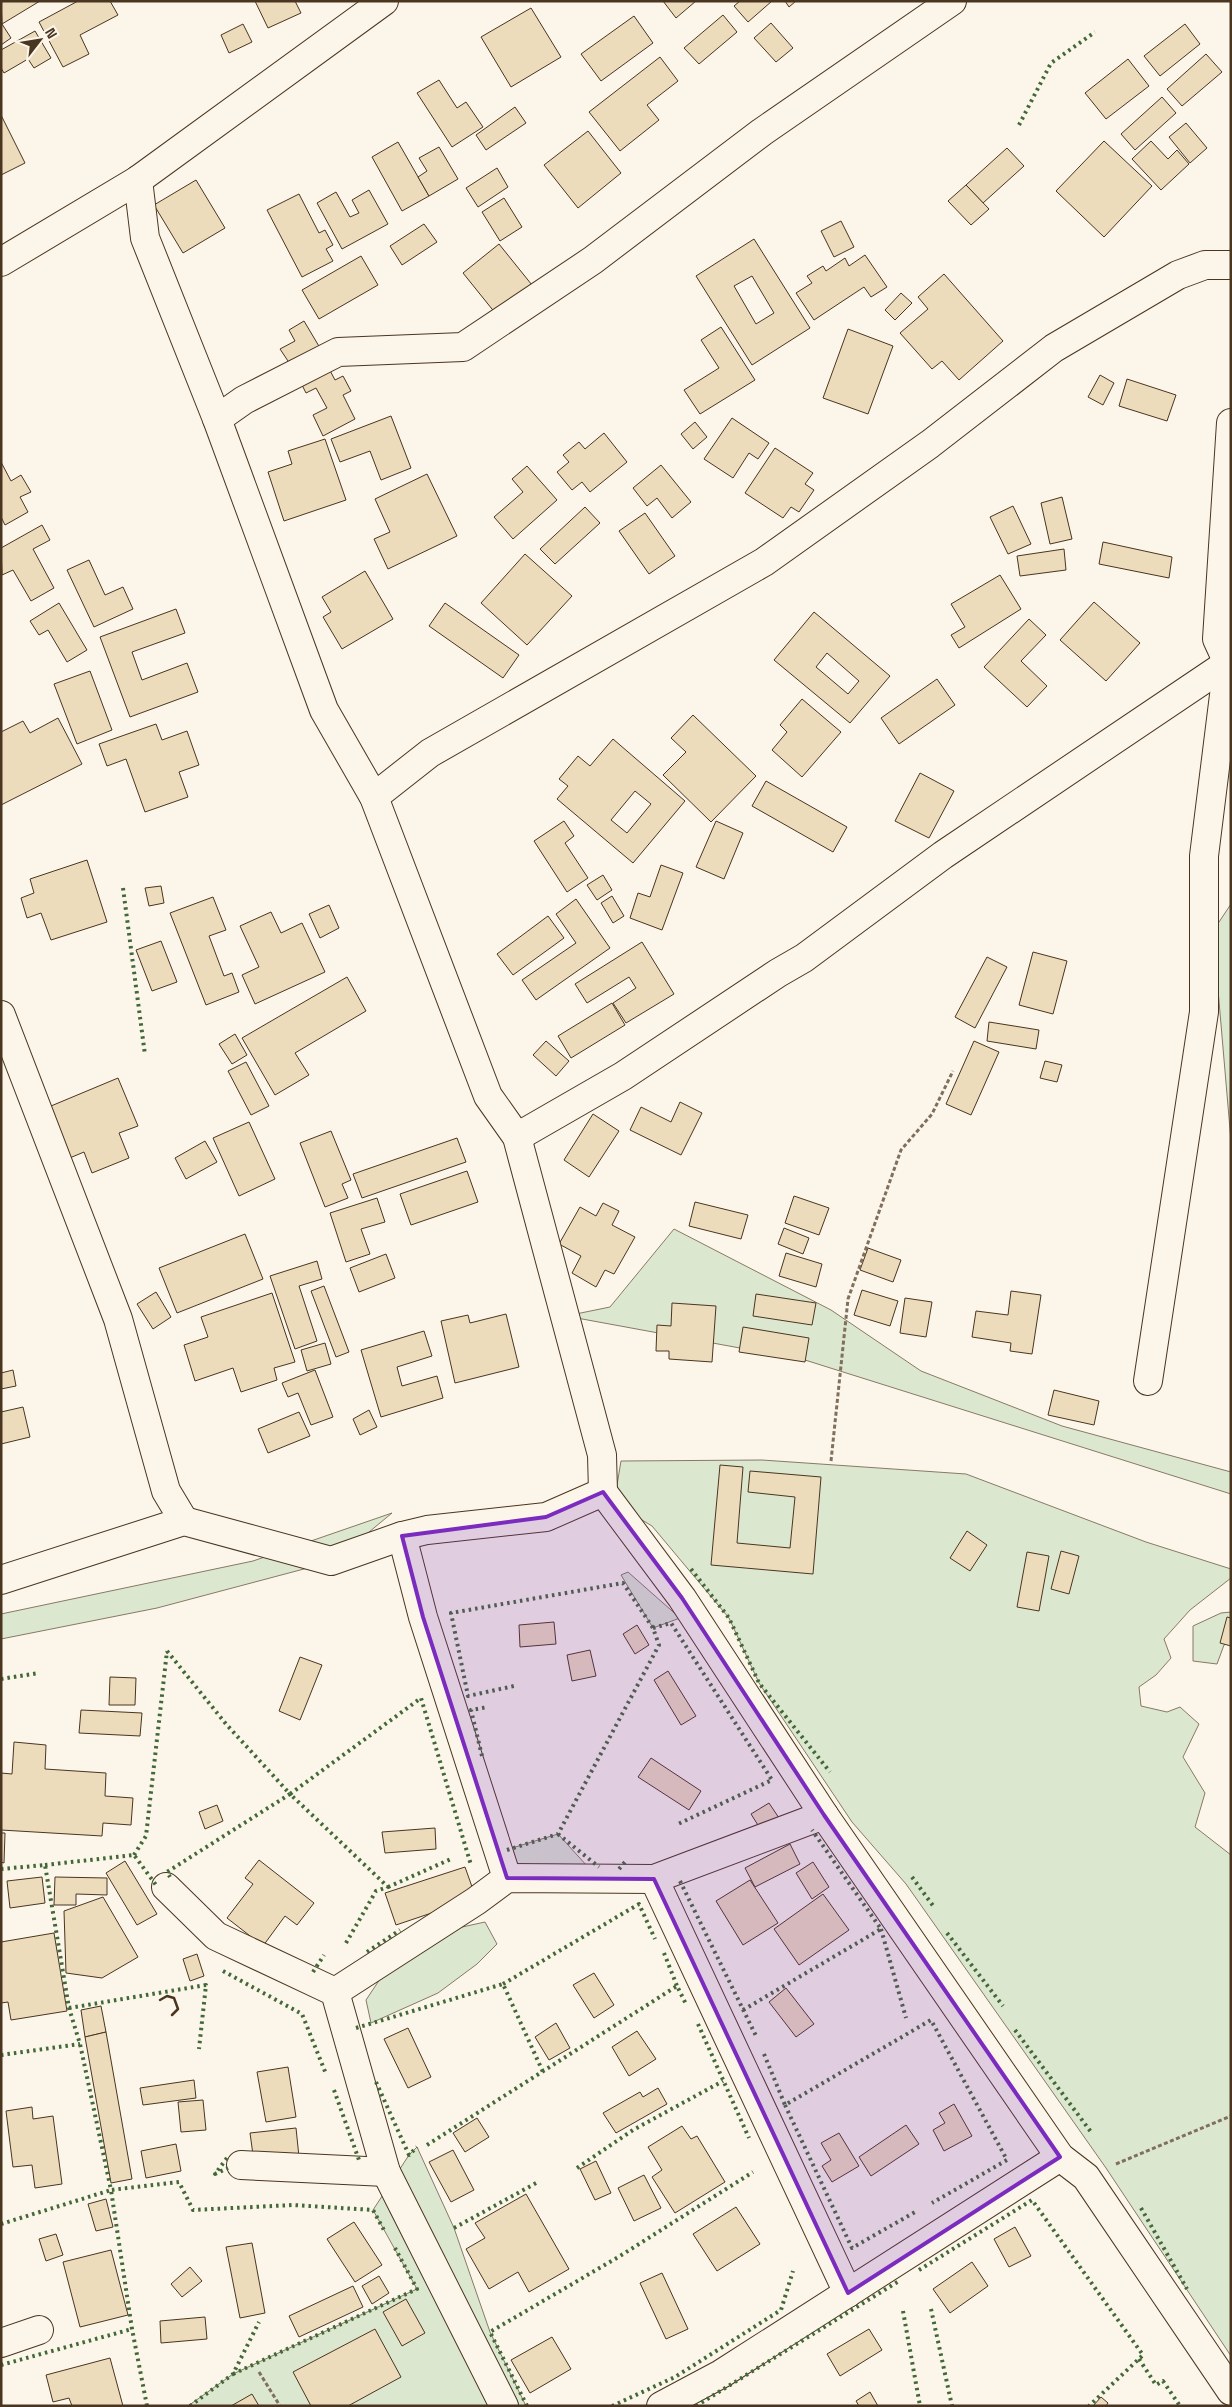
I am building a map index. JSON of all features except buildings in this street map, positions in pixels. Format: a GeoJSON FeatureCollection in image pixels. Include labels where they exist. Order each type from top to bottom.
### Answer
{"type":"FeatureCollection","features":[{"type":"Feature","properties":{"kind":"street"},"geometry":{"type":"LineString","coordinates":[[1,262],[138,180],[384,1]]}},
{"type":"Feature","properties":{"kind":"street"},"geometry":{"type":"LineString","coordinates":[[217,419],[244,400],[338,352],[463,347],[593,260],[762,132],[952,1]]}},
{"type":"Feature","properties":{"kind":"street"},"geometry":{"type":"LineString","coordinates":[[138,180],[145,238],[217,419],[324,710],[374,797],[488,1096],[517,1137],[602,1456],[603,1492],[682,1598],[824,1814],[1060,2156],[1086,2177],[1231,2391]]}},
{"type":"Feature","properties":{"kind":"street"},"geometry":{"type":"LineString","coordinates":[[374,797],[430,753],[764,562],[930,444],[1054,348],[1178,275],[1206,265],[1231,265]]}},
{"type":"Feature","properties":{"kind":"street"},"geometry":{"type":"LineString","coordinates":[[1148,1381],[1204,1012],[1204,856],[1228,663],[1216,639],[1231,423]]}},
{"type":"Feature","properties":{"kind":"street"},"geometry":{"type":"LineString","coordinates":[[517,1137],[623,1076],[778,973],[804,958],[943,855],[1228,663]]}},
{"type":"Feature","properties":{"kind":"street"},"geometry":{"type":"LineString","coordinates":[[1,1015],[118,1318],[166,1491],[184,1521]]}},
{"type":"Feature","properties":{"kind":"street"},"geometry":{"type":"LineString","coordinates":[[1,1580],[184,1521],[331,1561],[402,1536],[426,1530],[546,1516],[603,1492]]}},
{"type":"Feature","properties":{"kind":"street"},"geometry":{"type":"LineString","coordinates":[[402,1536],[423,1617],[507,1878]]}},
{"type":"Feature","properties":{"kind":"street"},"geometry":{"type":"LineString","coordinates":[[335,1992],[476,1902],[507,1878],[654,1879],[824,1814]]}},
{"type":"Feature","properties":{"kind":"street"},"geometry":{"type":"LineString","coordinates":[[654,1879],[848,2293]]}},
{"type":"Feature","properties":{"kind":"street"},"geometry":{"type":"LineString","coordinates":[[166,1888],[216,1936],[335,1992],[386,2172],[504,2406]]}},
{"type":"Feature","properties":{"kind":"street"},"geometry":{"type":"LineString","coordinates":[[661,2406],[721,2374],[1060,2156]]}},
{"type":"Feature","properties":{"kind":"street"},"geometry":{"type":"LineString","coordinates":[[240,2165],[386,2172]]}},
{"type":"Feature","properties":{"kind":"street"},"geometry":{"type":"LineString","coordinates":[[1,2343],[39,2330]]}},
{"type":"Feature","properties":{"kind":"path"},"geometry":{"type":"LineString","coordinates":[[831,1461],[848,1299],[901,1150],[932,1114],[953,1072]]}},
{"type":"Feature","properties":{"kind":"path"},"geometry":{"type":"LineString","coordinates":[[1086,2177],[1231,2116]]}},
{"type":"Feature","properties":{"kind":"path"},"geometry":{"type":"LineString","coordinates":[[259,2372],[280,2406]]}},
{"type":"Feature","properties":{"kind":"highlighted area"},"geometry":{"type":"Polygon","coordinates":[[[603,1492],[682,1598],[824,1815],[1060,2157],[848,2293],[654,1879],[507,1878],[423,1617],[402,1536],[546,1517],[603,1492]]]}},
{"type":"Feature","properties":{"kind":"green space"},"geometry":{"type":"Polygon","coordinates":[[[1231,904],[1231,1141],[1213,931],[1231,904]]]}},
{"type":"Feature","properties":{"kind":"green space"},"geometry":{"type":"Polygon","coordinates":[[[674,1229],[831,1310],[921,1371],[1062,1426],[1231,1472],[1231,1494],[805,1360],[566,1316],[610,1307],[674,1229]]]}},
{"type":"Feature","properties":{"kind":"green space"},"geometry":{"type":"Polygon","coordinates":[[[762,1460],[966,1474],[1146,1542],[1231,1569],[1231,1578],[1190,1610],[1164,1639],[1171,1658],[1156,1675],[1139,1687],[1141,1706],[1167,1712],[1180,1707],[1199,1724],[1183,1757],[1205,1793],[1195,1827],[1231,1855],[1231,2356],[1106,2168],[906,1884],[852,1822],[759,1683],[729,1618],[652,1526],[614,1503],[621,1461],[762,1460]]]}},
{"type":"Feature","properties":{"kind":"green space"},"geometry":{"type":"Polygon","coordinates":[[[392,1513],[334,1561],[157,1608],[1,1639],[1,1614],[253,1561],[392,1513]]]}},
{"type":"Feature","properties":{"kind":"green space"},"geometry":{"type":"Polygon","coordinates":[[[628,1572],[680,1618],[653,1628],[621,1575],[628,1572]]]}},
{"type":"Feature","properties":{"kind":"green space"},"geometry":{"type":"Polygon","coordinates":[[[1231,1612],[1231,1642],[1224,1645],[1217,1664],[1193,1661],[1193,1626],[1221,1613],[1231,1612]]]}},
{"type":"Feature","properties":{"kind":"green space"},"geometry":{"type":"Polygon","coordinates":[[[558,1834],[598,1878],[510,1886],[499,1852],[558,1834]]]}},
{"type":"Feature","properties":{"kind":"green space"},"geometry":{"type":"Polygon","coordinates":[[[485,1922],[497,1944],[477,1964],[438,1993],[371,2023],[366,2000],[392,1961],[435,1933],[485,1922]]]}},
{"type":"Feature","properties":{"kind":"green space"},"geometry":{"type":"Polygon","coordinates":[[[417,2147],[454,2228],[490,2332],[526,2406],[188,2406],[233,2374],[417,2289],[373,2210],[409,2155],[417,2147]]]}},
{"type":"Feature","properties":{"kind":"hedge"},"geometry":{"type":"LineString","coordinates":[[1019,125],[1051,63],[1095,32]]}},
{"type":"Feature","properties":{"kind":"hedge"},"geometry":{"type":"LineString","coordinates":[[123,888],[145,1055]]}},
{"type":"Feature","properties":{"kind":"hedge"},"geometry":{"type":"LineString","coordinates":[[691,1569],[729,1618],[759,1683],[830,1772]]}},
{"type":"Feature","properties":{"kind":"hedge"},"geometry":{"type":"LineString","coordinates":[[507,1850],[558,1834],[659,1645],[653,1628],[623,1583],[451,1613],[468,1696],[514,1686]]}},
{"type":"Feature","properties":{"kind":"hedge"},"geometry":{"type":"LineString","coordinates":[[653,1628],[671,1623],[772,1780],[678,1824]]}},
{"type":"Feature","properties":{"kind":"hedge"},"geometry":{"type":"LineString","coordinates":[[167,1651],[226,1724],[290,1794],[167,1872],[170,1877]]}},
{"type":"Feature","properties":{"kind":"hedge"},"geometry":{"type":"LineString","coordinates":[[134,1855],[146,1836],[167,1651]]}},
{"type":"Feature","properties":{"kind":"hedge"},"geometry":{"type":"LineString","coordinates":[[1,1679],[39,1673]]}},
{"type":"Feature","properties":{"kind":"hedge"},"geometry":{"type":"LineString","coordinates":[[346,1943],[376,1891],[388,1887],[290,1794],[421,1698],[471,1865]]}},
{"type":"Feature","properties":{"kind":"hedge"},"geometry":{"type":"LineString","coordinates":[[482,1756],[471,1710],[488,1707]]}},
{"type":"Feature","properties":{"kind":"hedge"},"geometry":{"type":"LineString","coordinates":[[743,2010],[881,1929],[812,1830]]}},
{"type":"Feature","properties":{"kind":"hedge"},"geometry":{"type":"LineString","coordinates":[[558,1834],[599,1867]]}},
{"type":"Feature","properties":{"kind":"hedge"},"geometry":{"type":"LineString","coordinates":[[45,1865],[134,1855],[156,1885]]}},
{"type":"Feature","properties":{"kind":"hedge"},"geometry":{"type":"LineString","coordinates":[[388,1887],[451,1859]]}},
{"type":"Feature","properties":{"kind":"hedge"},"geometry":{"type":"LineString","coordinates":[[619,1869],[625,1862]]}},
{"type":"Feature","properties":{"kind":"hedge"},"geometry":{"type":"LineString","coordinates":[[1,1869],[45,1865],[69,2008],[80,2044],[111,2190],[179,2182],[193,2210],[293,2205],[373,2210],[385,2232]]}},
{"type":"Feature","properties":{"kind":"hedge"},"geometry":{"type":"LineString","coordinates":[[912,1877],[934,1907]]}},
{"type":"Feature","properties":{"kind":"hedge"},"geometry":{"type":"LineString","coordinates":[[680,1881],[757,2038]]}},
{"type":"Feature","properties":{"kind":"hedge"},"geometry":{"type":"LineString","coordinates":[[503,1984],[639,1904],[655,1939]]}},
{"type":"Feature","properties":{"kind":"hedge"},"geometry":{"type":"LineString","coordinates":[[881,1929],[906,2018]]}},
{"type":"Feature","properties":{"kind":"hedge"},"geometry":{"type":"LineString","coordinates":[[367,1952],[400,1930]]}},
{"type":"Feature","properties":{"kind":"hedge"},"geometry":{"type":"LineString","coordinates":[[947,1933],[1003,2006]]}},
{"type":"Feature","properties":{"kind":"hedge"},"geometry":{"type":"LineString","coordinates":[[664,1953],[677,1986]]}},
{"type":"Feature","properties":{"kind":"hedge"},"geometry":{"type":"LineString","coordinates":[[313,1972],[324,1955]]}},
{"type":"Feature","properties":{"kind":"hedge"},"geometry":{"type":"LineString","coordinates":[[223,1971],[302,2014],[326,2074]]}},
{"type":"Feature","properties":{"kind":"hedge"},"geometry":{"type":"LineString","coordinates":[[356,2028],[503,1984],[543,2072]]}},
{"type":"Feature","properties":{"kind":"hedge"},"geometry":{"type":"LineString","coordinates":[[69,2008],[206,1985],[199,2049]]}},
{"type":"Feature","properties":{"kind":"hedge"},"geometry":{"type":"LineString","coordinates":[[427,2145],[677,1986],[686,2004]]}},
{"type":"Feature","properties":{"kind":"hedge"},"geometry":{"type":"LineString","coordinates":[[764,2054],[785,2105],[931,2020],[1007,2160],[932,2203]]}},
{"type":"Feature","properties":{"kind":"hedge"},"geometry":{"type":"LineString","coordinates":[[698,2024],[749,2138]]}},
{"type":"Feature","properties":{"kind":"hedge"},"geometry":{"type":"LineString","coordinates":[[1015,2030],[1091,2132]]}},
{"type":"Feature","properties":{"kind":"hedge"},"geometry":{"type":"LineString","coordinates":[[1,2055],[80,2044]]}},
{"type":"Feature","properties":{"kind":"hedge"},"geometry":{"type":"LineString","coordinates":[[577,2168],[633,2130],[723,2081]]}},
{"type":"Feature","properties":{"kind":"hedge"},"geometry":{"type":"LineString","coordinates":[[376,2082],[409,2155],[417,2147]]}},
{"type":"Feature","properties":{"kind":"hedge"},"geometry":{"type":"LineString","coordinates":[[334,2090],[359,2160]]}},
{"type":"Feature","properties":{"kind":"hedge"},"geometry":{"type":"LineString","coordinates":[[785,2105],[852,2248],[915,2212]]}},
{"type":"Feature","properties":{"kind":"hedge"},"geometry":{"type":"LineString","coordinates":[[227,2158],[215,2174],[228,2168]]}},
{"type":"Feature","properties":{"kind":"hedge"},"geometry":{"type":"LineString","coordinates":[[527,2406],[490,2332],[620,2256],[753,2172]]}},
{"type":"Feature","properties":{"kind":"hedge"},"geometry":{"type":"LineString","coordinates":[[454,2228],[538,2182]]}},
{"type":"Feature","properties":{"kind":"hedge"},"geometry":{"type":"LineString","coordinates":[[1,2224],[111,2190],[132,2329],[147,2406]]}},
{"type":"Feature","properties":{"kind":"hedge"},"geometry":{"type":"LineString","coordinates":[[919,2270],[1032,2200],[1143,2355],[1089,2406]]}},
{"type":"Feature","properties":{"kind":"hedge"},"geometry":{"type":"LineString","coordinates":[[1141,2208],[1187,2289]]}},
{"type":"Feature","properties":{"kind":"hedge"},"geometry":{"type":"LineString","coordinates":[[233,2374],[417,2289],[395,2248]]}},
{"type":"Feature","properties":{"kind":"hedge"},"geometry":{"type":"LineString","coordinates":[[612,2406],[675,2377],[781,2310],[793,2271]]}},
{"type":"Feature","properties":{"kind":"hedge"},"geometry":{"type":"LineString","coordinates":[[696,2406],[899,2281]]}},
{"type":"Feature","properties":{"kind":"hedge"},"geometry":{"type":"LineString","coordinates":[[931,2309],[952,2406]]}},
{"type":"Feature","properties":{"kind":"hedge"},"geometry":{"type":"LineString","coordinates":[[903,2311],[920,2406]]}},
{"type":"Feature","properties":{"kind":"hedge"},"geometry":{"type":"LineString","coordinates":[[190,2406],[233,2374],[259,2322]]}},
{"type":"Feature","properties":{"kind":"hedge"},"geometry":{"type":"LineString","coordinates":[[1,2365],[132,2329]]}},
{"type":"Feature","properties":{"kind":"hedge"},"geometry":{"type":"LineString","coordinates":[[1139,2359],[1156,2385],[1163,2381],[1180,2406]]}},
{"type":"Feature","properties":{"kind":"wall"},"geometry":{"type":"LineString","coordinates":[[160,2000],[167,1996],[174,1998],[178,2009],[172,2015]]}}]}
